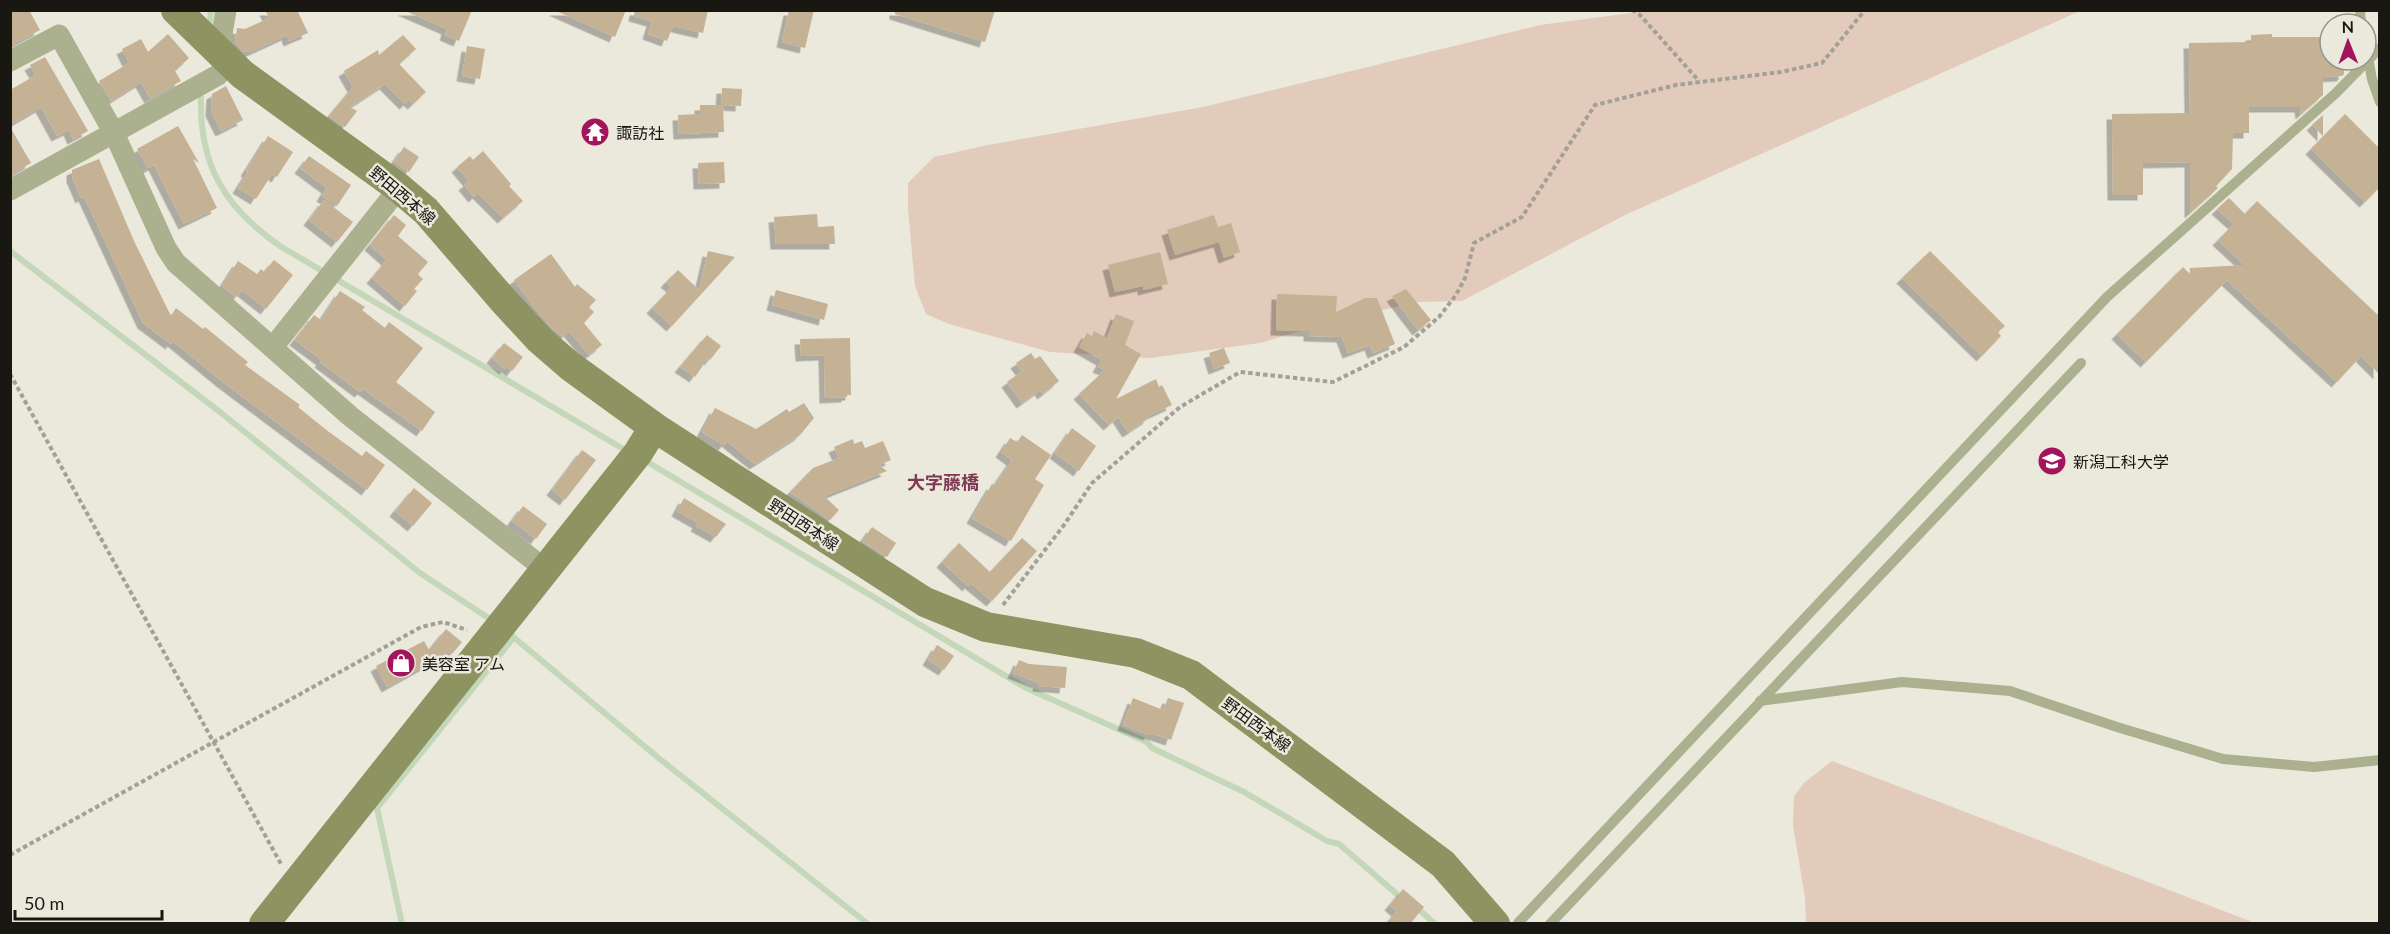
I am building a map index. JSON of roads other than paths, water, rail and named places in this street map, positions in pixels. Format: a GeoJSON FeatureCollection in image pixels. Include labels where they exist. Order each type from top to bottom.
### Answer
{"type":"FeatureCollection","features":[{"type":"Feature","properties":{"kind":"main road","name":"野田西本線"},"geometry":{"type":"LineString","coordinates":[[176,10],[222,57],[399,188],[438,224],[540,340],[570,366],[654,427],[925,602],[986,627],[1136,654],[1191,675],[1443,864],[1495,924]]}},
{"type":"Feature","properties":{"kind":"main road"},"geometry":{"type":"LineString","coordinates":[[264,924],[636,456],[654,427]]}},
{"type":"Feature","properties":{"kind":"street"},"geometry":{"type":"LineString","coordinates":[[10,190],[218,75],[226,10]]}},
{"type":"Feature","properties":{"kind":"street"},"geometry":{"type":"LineString","coordinates":[[10,61],[59,35],[114,133],[166,248],[176,263],[350,416],[546,570]]}},
{"type":"Feature","properties":{"kind":"street"},"geometry":{"type":"LineString","coordinates":[[273,347],[399,188]]}},
{"type":"Feature","properties":{"kind":"lane"},"geometry":{"type":"LineString","coordinates":[[1518,923],[2107,297],[2336,93],[2356,72]]}},
{"type":"Feature","properties":{"kind":"lane"},"geometry":{"type":"LineString","coordinates":[[2371,72],[2379,102]]}},
{"type":"Feature","properties":{"kind":"lane"},"geometry":{"type":"LineString","coordinates":[[1550,924],[2081,363]]}},
{"type":"Feature","properties":{"kind":"lane"},"geometry":{"type":"LineString","coordinates":[[1760,701],[1902,682],[2010,691],[2223,759],[2314,767],[2379,760]]}},
{"type":"Feature","properties":{"kind":"waterway"},"geometry":{"type":"LineString","coordinates":[[209,29],[211,10]]}},
{"type":"Feature","properties":{"kind":"waterway"},"geometry":{"type":"LineString","coordinates":[[201,97],[205,144],[219,183],[230,200],[261,231],[280,246],[630,453]]}},
{"type":"Feature","properties":{"kind":"waterway"},"geometry":{"type":"LineString","coordinates":[[10,251],[220,412],[420,573],[493,621]]}},
{"type":"Feature","properties":{"kind":"waterway"},"geometry":{"type":"LineString","coordinates":[[644,460],[1026,688],[1147,742],[1152,748],[1244,792],[1327,841],[1339,844],[1398,895],[1405,898]]}},
{"type":"Feature","properties":{"kind":"waterway"},"geometry":{"type":"LineString","coordinates":[[506,631],[661,760],[868,924]]}},
{"type":"Feature","properties":{"kind":"waterway"},"geometry":{"type":"LineString","coordinates":[[402,924],[377,808],[514,637]]}},
{"type":"Feature","properties":{"kind":"waterway"},"geometry":{"type":"LineString","coordinates":[[1415,906],[1435,924]]}},
{"type":"Feature","properties":{"kind":"place","name":"諏訪社"},"geometry":{"type":"Point","coordinates":[595,132]}},
{"type":"Feature","properties":{"kind":"place","name":"新潟工科大学"},"geometry":{"type":"Point","coordinates":[2052,461]}},
{"type":"Feature","properties":{"kind":"place","name":"美容室 アム"},"geometry":{"type":"Point","coordinates":[401,663]}},
{"type":"Feature","properties":{"kind":"district","name":"大字藤橋"},"geometry":{"type":"Point","coordinates":[943,482]}}]}
